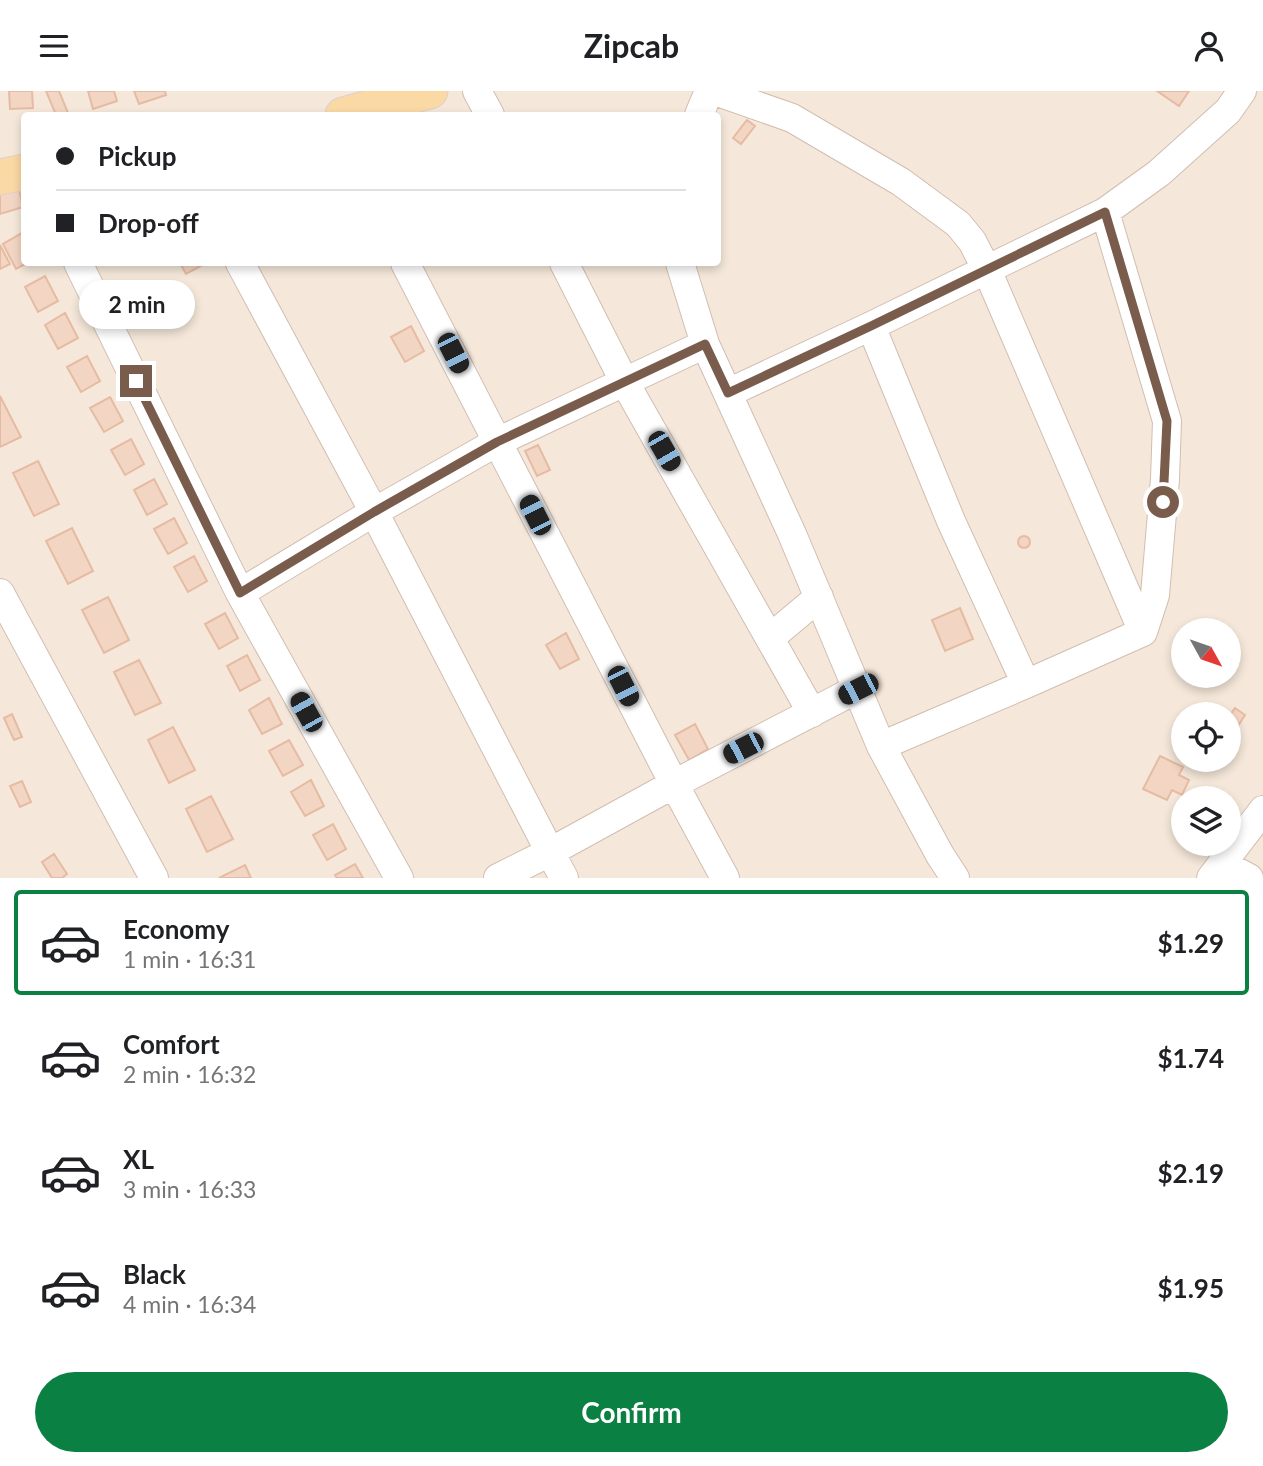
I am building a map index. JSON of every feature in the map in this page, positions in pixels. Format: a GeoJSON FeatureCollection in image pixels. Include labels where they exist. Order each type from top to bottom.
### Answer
{"type":"FeatureCollection","features":[{"type":"Feature","properties":{"kind":"main road"},"geometry":{"type":"LineString","coordinates":[[354,112],[430,91]]}},
{"type":"Feature","properties":{"kind":"main road"},"geometry":{"type":"LineString","coordinates":[[0,177],[21,173]]}},
{"type":"Feature","properties":{"kind":"street"},"geometry":{"type":"LineString","coordinates":[[477,91],[488,112]]}},
{"type":"Feature","properties":{"kind":"street"},"geometry":{"type":"LineString","coordinates":[[700,112],[709,91]]}},
{"type":"Feature","properties":{"kind":"street"},"geometry":{"type":"LineString","coordinates":[[715,91],[792,118],[901,182],[958,224],[972,241],[987,270],[1143,632]]}},
{"type":"Feature","properties":{"kind":"street"},"geometry":{"type":"LineString","coordinates":[[728,393],[1105,212],[1159,173],[1228,111],[1242,91]]}},
{"type":"Feature","properties":{"kind":"street"},"geometry":{"type":"LineString","coordinates":[[881,745],[1143,632],[1155,595],[1167,421],[1105,212]]}},
{"type":"Feature","properties":{"kind":"street"},"geometry":{"type":"LineString","coordinates":[[79,266],[240,593],[399,878]]}},
{"type":"Feature","properties":{"kind":"street"},"geometry":{"type":"LineString","coordinates":[[242,266],[374,512],[564,878]]}},
{"type":"Feature","properties":{"kind":"street"},"geometry":{"type":"LineString","coordinates":[[407,266],[725,878]]}},
{"type":"Feature","properties":{"kind":"street"},"geometry":{"type":"LineString","coordinates":[[566,266],[624,381],[812,713]]}},
{"type":"Feature","properties":{"kind":"street"},"geometry":{"type":"LineString","coordinates":[[681,266],[705,344],[819,597],[881,745],[955,878]]}},
{"type":"Feature","properties":{"kind":"street"},"geometry":{"type":"LineString","coordinates":[[871,326],[951,520],[1026,684]]}},
{"type":"Feature","properties":{"kind":"street"},"geometry":{"type":"LineString","coordinates":[[240,593],[497,442],[705,344]]}},
{"type":"Feature","properties":{"kind":"street"},"geometry":{"type":"LineString","coordinates":[[0,593],[154,878]]}},
{"type":"Feature","properties":{"kind":"street"},"geometry":{"type":"LineString","coordinates":[[770,638],[819,597]]}},
{"type":"Feature","properties":{"kind":"street"},"geometry":{"type":"LineString","coordinates":[[498,878],[858,689]]}},
{"type":"Feature","properties":{"kind":"street"},"geometry":{"type":"LineString","coordinates":[[1249,878],[1217,871],[1263,810]]}},
{"type":"Feature","properties":{"kind":"shaded area"},"geometry":{"type":"Polygon","coordinates":[[[0,91],[1263,91],[1263,878],[0,878],[0,91]]]}},
{"type":"Feature","properties":{"kind":"building"},"geometry":{"type":"Polygon","coordinates":[[[9,91],[32,91],[33,108],[10,109],[9,91]]]}},
{"type":"Feature","properties":{"kind":"building"},"geometry":{"type":"Polygon","coordinates":[[[46,91],[59,91],[68,112],[55,112],[46,91]]]}},
{"type":"Feature","properties":{"kind":"building"},"geometry":{"type":"Polygon","coordinates":[[[88,91],[114,91],[117,101],[93,109],[88,91]]]}},
{"type":"Feature","properties":{"kind":"building"},"geometry":{"type":"Polygon","coordinates":[[[134,91],[165,91],[166,95],[139,104],[134,91]]]}},
{"type":"Feature","properties":{"kind":"building"},"geometry":{"type":"Polygon","coordinates":[[[1157,91],[1189,91],[1179,106],[1157,91]]]}},
{"type":"Feature","properties":{"kind":"building"},"geometry":{"type":"Polygon","coordinates":[[[747,120],[755,126],[741,144],[733,138],[747,120]]]}},
{"type":"Feature","properties":{"kind":"building"},"geometry":{"type":"Polygon","coordinates":[[[18,185],[21,208],[0,214],[0,190],[18,185]]]}},
{"type":"Feature","properties":{"kind":"building"},"geometry":{"type":"Polygon","coordinates":[[[21,234],[22,266],[16,269],[3,244],[21,234]]]}},
{"type":"Feature","properties":{"kind":"building"},"geometry":{"type":"Polygon","coordinates":[[[0,245],[10,264],[0,269],[0,245]]]}},
{"type":"Feature","properties":{"kind":"building"},"geometry":{"type":"Polygon","coordinates":[[[182,266],[201,266],[186,274],[182,266]]]}},
{"type":"Feature","properties":{"kind":"building"},"geometry":{"type":"Polygon","coordinates":[[[45,276],[58,301],[38,312],[25,287],[45,276]]]}},
{"type":"Feature","properties":{"kind":"building"},"geometry":{"type":"Polygon","coordinates":[[[65,313],[78,338],[58,349],[45,325],[65,313]]]}},
{"type":"Feature","properties":{"kind":"building"},"geometry":{"type":"Polygon","coordinates":[[[411,326],[424,351],[405,362],[391,337],[411,326]]]}},
{"type":"Feature","properties":{"kind":"building"},"geometry":{"type":"Polygon","coordinates":[[[87,356],[100,381],[81,392],[67,367],[87,356]]]}},
{"type":"Feature","properties":{"kind":"building"},"geometry":{"type":"Polygon","coordinates":[[[0,396],[21,437],[0,447],[0,396]]]}},
{"type":"Feature","properties":{"kind":"building"},"geometry":{"type":"Polygon","coordinates":[[[110,397],[123,421],[104,432],[90,408],[110,397]]]}},
{"type":"Feature","properties":{"kind":"building"},"geometry":{"type":"Polygon","coordinates":[[[131,439],[144,464],[125,475],[111,450],[131,439]]]}},
{"type":"Feature","properties":{"kind":"building"},"geometry":{"type":"Polygon","coordinates":[[[538,445],[550,470],[537,476],[525,451],[538,445]]]}},
{"type":"Feature","properties":{"kind":"building"},"geometry":{"type":"Polygon","coordinates":[[[38,461],[59,504],[34,516],[13,473],[38,461]]]}},
{"type":"Feature","properties":{"kind":"building"},"geometry":{"type":"Polygon","coordinates":[[[154,479],[167,504],[147,515],[134,490],[154,479]]]}},
{"type":"Feature","properties":{"kind":"building"},"geometry":{"type":"Polygon","coordinates":[[[174,518],[187,543],[168,554],[154,529],[174,518]]]}},
{"type":"Feature","properties":{"kind":"building"},"geometry":{"type":"Polygon","coordinates":[[[72,528],[93,571],[68,584],[46,541],[72,528]]]}},
{"type":"Feature","properties":{"kind":"building"},"geometry":{"type":"Polygon","coordinates":[[[1024,536],[1030,542],[1024,548],[1018,542],[1024,536]]]}},
{"type":"Feature","properties":{"kind":"building"},"geometry":{"type":"Polygon","coordinates":[[[194,556],[207,581],[188,592],[174,567],[194,556]]]}},
{"type":"Feature","properties":{"kind":"building"},"geometry":{"type":"Polygon","coordinates":[[[108,597],[129,640],[104,653],[82,610],[108,597]]]}},
{"type":"Feature","properties":{"kind":"building"},"geometry":{"type":"Polygon","coordinates":[[[960,608],[973,639],[945,651],[932,620],[960,608]]]}},
{"type":"Feature","properties":{"kind":"building"},"geometry":{"type":"Polygon","coordinates":[[[225,613],[238,638],[219,649],[205,624],[225,613]]]}},
{"type":"Feature","properties":{"kind":"building"},"geometry":{"type":"Polygon","coordinates":[[[566,633],[579,659],[560,669],[546,645],[566,633]]]}},
{"type":"Feature","properties":{"kind":"building"},"geometry":{"type":"Polygon","coordinates":[[[247,655],[260,680],[240,691],[227,666],[247,655]]]}},
{"type":"Feature","properties":{"kind":"building"},"geometry":{"type":"Polygon","coordinates":[[[139,660],[161,703],[135,715],[114,672],[139,660]]]}},
{"type":"Feature","properties":{"kind":"building"},"geometry":{"type":"Polygon","coordinates":[[[269,698],[282,724],[262,734],[249,710],[269,698]]]}},
{"type":"Feature","properties":{"kind":"building"},"geometry":{"type":"Polygon","coordinates":[[[12,714],[22,737],[14,740],[4,718],[12,714]]]}},
{"type":"Feature","properties":{"kind":"building"},"geometry":{"type":"Polygon","coordinates":[[[695,724],[708,749],[689,760],[675,735],[695,724]]]}},
{"type":"Feature","properties":{"kind":"building"},"geometry":{"type":"Polygon","coordinates":[[[173,727],[195,770],[169,783],[148,740],[173,727]]]}},
{"type":"Feature","properties":{"kind":"building"},"geometry":{"type":"Polygon","coordinates":[[[289,740],[303,765],[283,776],[269,751],[289,740]]]}},
{"type":"Feature","properties":{"kind":"building"},"geometry":{"type":"Polygon","coordinates":[[[1160,756],[1171,761],[1171,772],[1180,772],[1179,775],[1189,780],[1186,786],[1171,786],[1167,800],[1143,789],[1160,756]]]}},
{"type":"Feature","properties":{"kind":"building"},"geometry":{"type":"Polygon","coordinates":[[[311,780],[324,806],[305,816],[291,792],[311,780]]]}},
{"type":"Feature","properties":{"kind":"building"},"geometry":{"type":"Polygon","coordinates":[[[22,781],[31,802],[20,807],[10,786],[22,781]]]}},
{"type":"Feature","properties":{"kind":"building"},"geometry":{"type":"Polygon","coordinates":[[[211,796],[233,839],[207,852],[186,809],[211,796]]]}},
{"type":"Feature","properties":{"kind":"building"},"geometry":{"type":"Polygon","coordinates":[[[333,824],[346,849],[327,860],[313,835],[333,824]]]}},
{"type":"Feature","properties":{"kind":"building"},"geometry":{"type":"Polygon","coordinates":[[[54,854],[67,874],[62,878],[52,878],[42,862],[54,854]]]}},
{"type":"Feature","properties":{"kind":"building"},"geometry":{"type":"Polygon","coordinates":[[[355,864],[363,878],[337,878],[335,875],[355,864]]]}},
{"type":"Feature","properties":{"kind":"building"},"geometry":{"type":"Polygon","coordinates":[[[245,865],[251,878],[219,878],[245,865]]]}},
{"type":"Feature","properties":{"kind":"route"},"geometry":{"type":"LineString","coordinates":[[136,381],[240,593],[497,442],[705,344],[728,393],[1105,212],[1167,421],[1163,502]]}}]}
